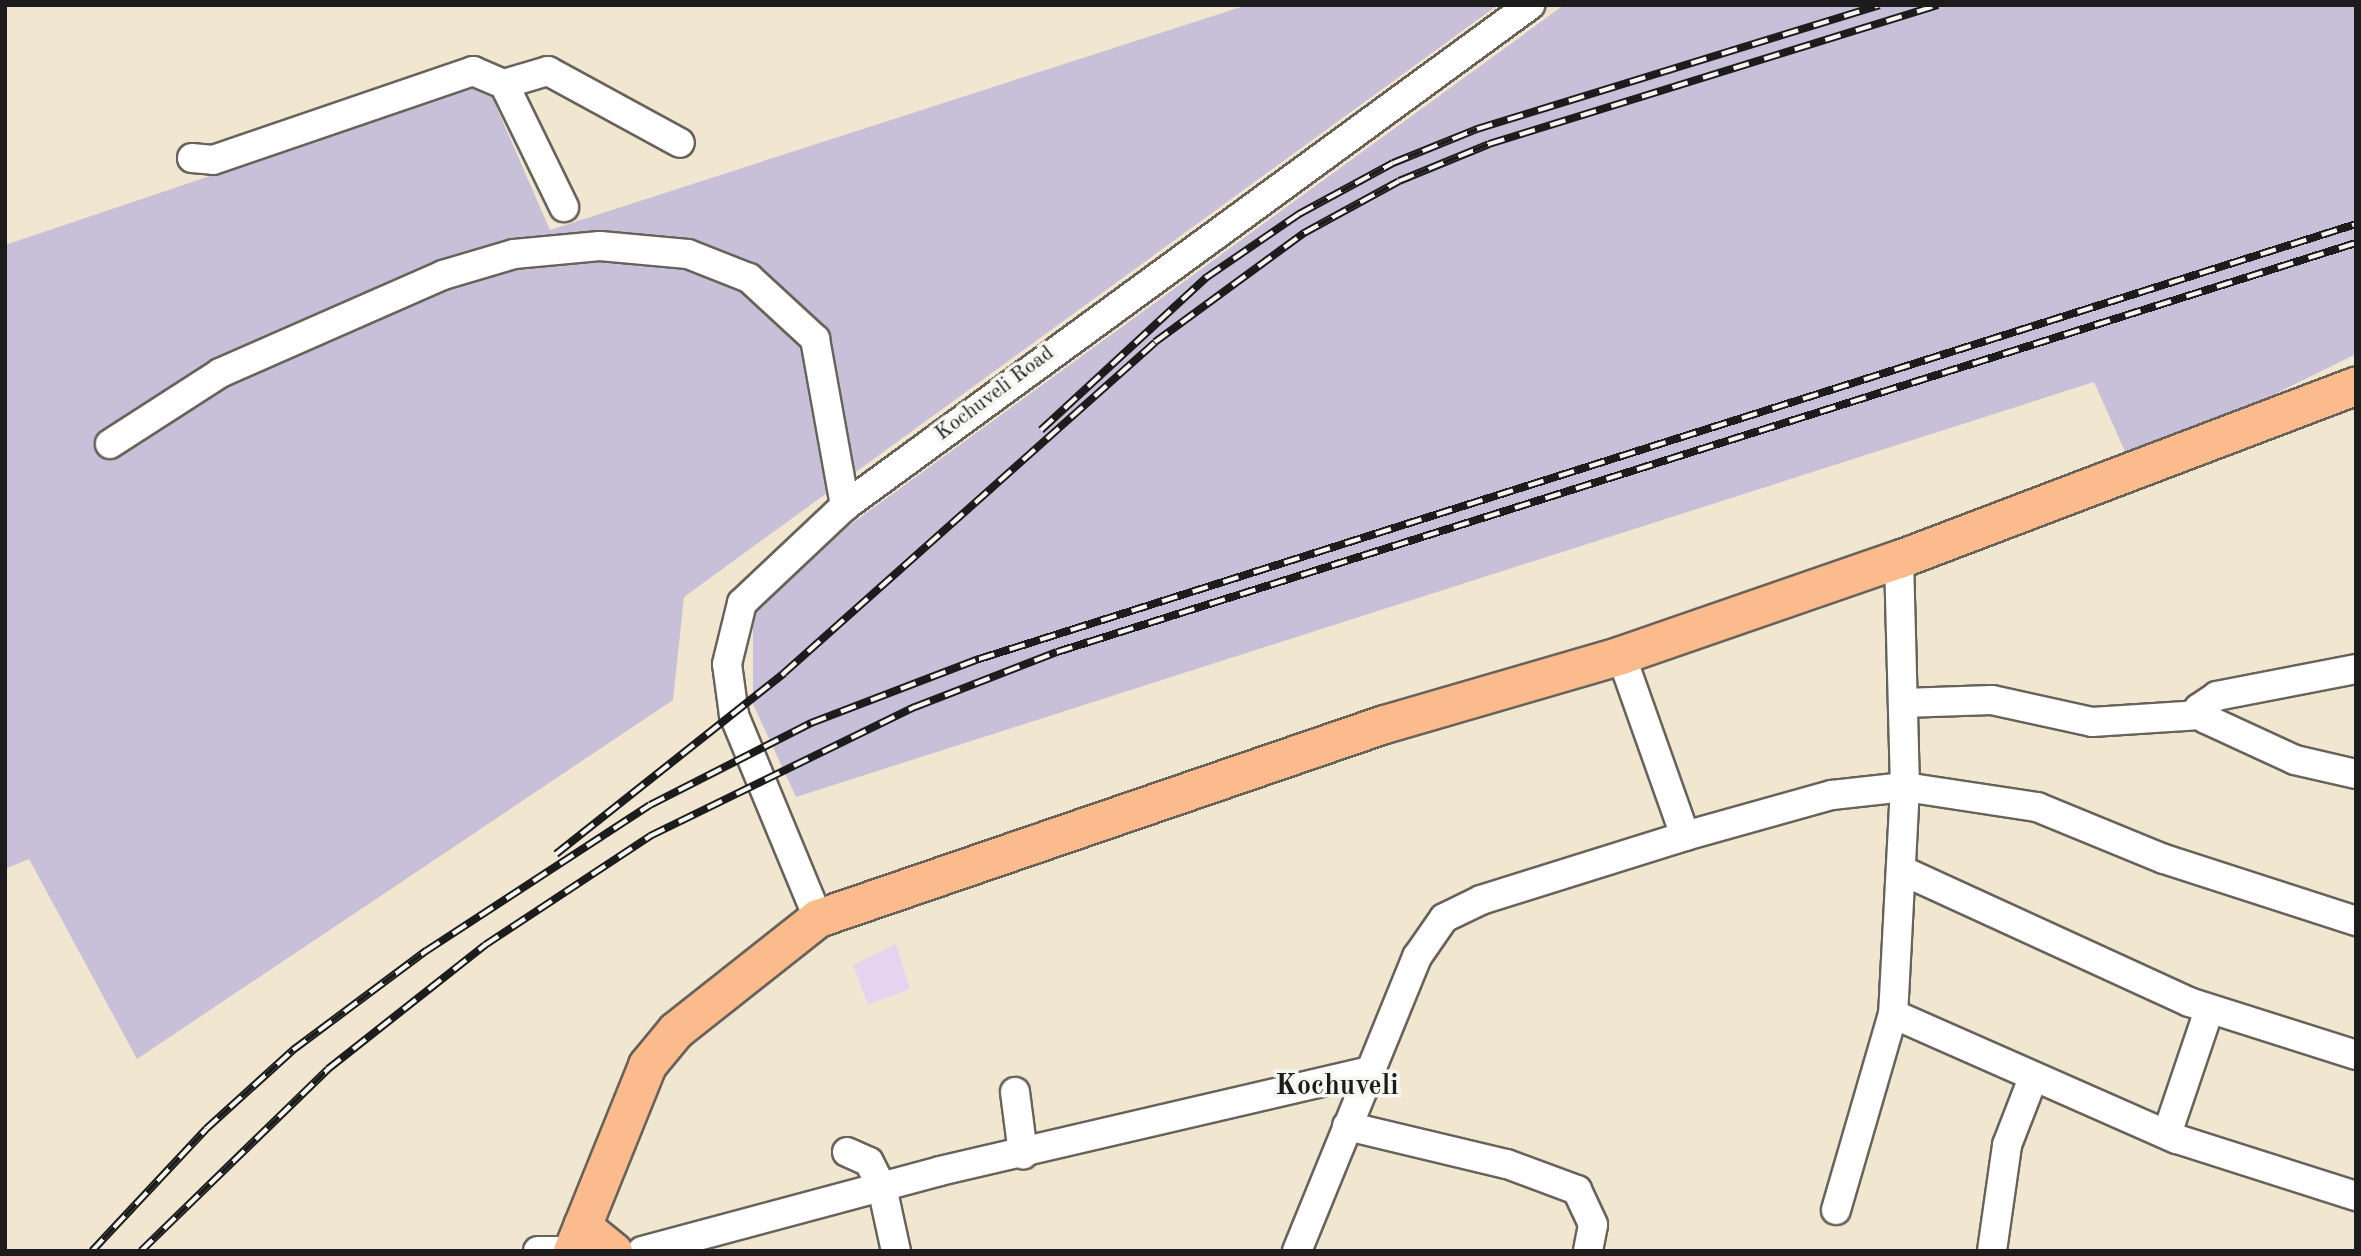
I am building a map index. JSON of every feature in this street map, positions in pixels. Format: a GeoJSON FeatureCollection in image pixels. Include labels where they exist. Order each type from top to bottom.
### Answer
{"type":"FeatureCollection","features":[{"type":"Feature","properties":{"kind":"main road"},"geometry":{"type":"LineString","coordinates":[[613,1251],[577,1238],[647,1065],[676,1030],[818,918],[1384,724],[1621,655],[1899,559],[2356,385]]}},
{"type":"Feature","properties":{"kind":"street","name":"Kochuveli Road"},"geometry":{"type":"LineString","coordinates":[[818,918],[757,782],[734,715],[727,664],[742,603],[845,506],[1530,5]]}},
{"type":"Feature","properties":{"kind":"street"},"geometry":{"type":"LineString","coordinates":[[192,158],[213,160],[473,71],[504,84],[548,71],[680,144]]}},
{"type":"Feature","properties":{"kind":"street"},"geometry":{"type":"LineString","coordinates":[[504,84],[564,207]]}},
{"type":"Feature","properties":{"kind":"street"},"geometry":{"type":"LineString","coordinates":[[110,443],[220,373],[443,275],[514,254],[600,246],[688,254],[749,278],[815,339],[845,506]]}},
{"type":"Feature","properties":{"kind":"street"},"geometry":{"type":"LineString","coordinates":[[1836,1210],[1894,1014],[1905,787],[1899,559]]}},
{"type":"Feature","properties":{"kind":"street"},"geometry":{"type":"LineString","coordinates":[[1621,655],[1685,836]]}},
{"type":"Feature","properties":{"kind":"street"},"geometry":{"type":"LineString","coordinates":[[2201,715],[2205,699],[2356,670]]}},
{"type":"Feature","properties":{"kind":"street"},"geometry":{"type":"LineString","coordinates":[[1903,703],[1992,700],[2092,722],[2201,715],[2295,760],[2356,774]]}},
{"type":"Feature","properties":{"kind":"street"},"geometry":{"type":"LineString","coordinates":[[1297,1251],[1417,957],[1444,918],[1480,900],[1685,836],[1832,795],[1905,787],[2037,807],[2164,859],[2356,921]]}},
{"type":"Feature","properties":{"kind":"street"},"geometry":{"type":"LineString","coordinates":[[1901,870],[2209,1010],[2356,1055]]}},
{"type":"Feature","properties":{"kind":"street"},"geometry":{"type":"LineString","coordinates":[[2167,1134],[2209,1010]]}},
{"type":"Feature","properties":{"kind":"street"},"geometry":{"type":"LineString","coordinates":[[1894,1014],[2033,1078],[2167,1134],[2356,1196]]}},
{"type":"Feature","properties":{"kind":"street"},"geometry":{"type":"LineString","coordinates":[[642,1251],[882,1187],[1370,1072]]}},
{"type":"Feature","properties":{"kind":"street"},"geometry":{"type":"LineString","coordinates":[[1993,1250],[2007,1145],[2033,1078]]}},
{"type":"Feature","properties":{"kind":"street"},"geometry":{"type":"LineString","coordinates":[[1015,1091],[1023,1154]]}},
{"type":"Feature","properties":{"kind":"street"},"geometry":{"type":"LineString","coordinates":[[1347,1126],[1507,1164],[1577,1190],[1593,1225],[1588,1251]]}},
{"type":"Feature","properties":{"kind":"street"},"geometry":{"type":"LineString","coordinates":[[847,1152],[869,1162],[882,1187],[896,1251]]}},
{"type":"Feature","properties":{"kind":"street"},"geometry":{"type":"LineString","coordinates":[[538,1251],[577,1238]]}},
{"type":"Feature","properties":{"kind":"shaded area"},"geometry":{"type":"Polygon","coordinates":[[[1247,5],[1498,5],[684,597],[673,700],[137,1059],[29,859],[5,869],[5,245],[486,83],[550,230],[1247,5]]]}},
{"type":"Feature","properties":{"kind":"shaded area"},"geometry":{"type":"Polygon","coordinates":[[[1564,5],[2356,5],[2356,354],[2131,465],[2094,382],[796,797],[753,704],[753,613],[847,527],[1564,5]]]}},
{"type":"Feature","properties":{"kind":"shaded area"},"geometry":{"type":"Polygon","coordinates":[[[896,944],[910,989],[868,1005],[853,965],[896,944]]]}},
{"type":"Feature","properties":{"kind":"railway"},"geometry":{"type":"LineString","coordinates":[[1041,430],[1207,277],[1299,214],[1393,163],[1477,129],[1879,5]]}},
{"type":"Feature","properties":{"kind":"railway"},"geometry":{"type":"LineString","coordinates":[[556,854],[784,673],[1155,342],[1304,233],[1399,181],[1489,144],[1938,5]]}},
{"type":"Feature","properties":{"kind":"railway"},"geometry":{"type":"LineString","coordinates":[[92,1251],[206,1129],[293,1050],[426,951],[650,805],[811,723],[979,659],[2356,224]]}},
{"type":"Feature","properties":{"kind":"railway"},"geometry":{"type":"LineString","coordinates":[[141,1251],[328,1069],[485,945],[650,836],[915,707],[1057,652],[2356,243]]}},
{"type":"Feature","properties":{"kind":"district","name":"Kochuveli"},"geometry":{"type":"Point","coordinates":[1337,1087]}}]}
